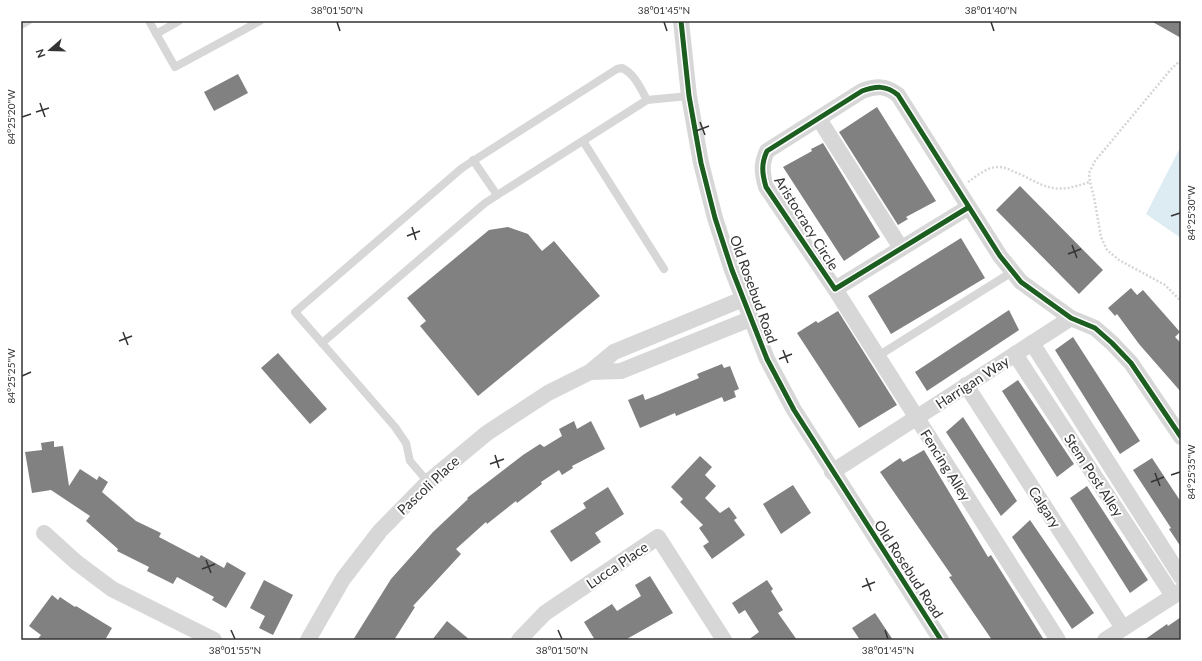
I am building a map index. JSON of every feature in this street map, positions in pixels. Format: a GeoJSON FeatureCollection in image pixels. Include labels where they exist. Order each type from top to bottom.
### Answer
{"type":"FeatureCollection","features":[{"type":"Feature","properties":{"kind":"street","name":"Old Rosebud Road"},"geometry":{"type":"LineString","coordinates":[[681,21],[689,96],[701,163],[715,218],[750,319],[767,359],[790,404],[832,472],[941,640]]}},
{"type":"Feature","properties":{"kind":"street","name":"Aristocracy Circle"},"geometry":{"type":"LineString","coordinates":[[969,207],[834,289],[766,187],[762,174],[763,160],[767,152],[862,91],[873,87],[891,89],[898,95],[957,188],[1000,256],[1012,272],[1021,282],[1071,318],[1095,328],[1126,358],[1181,437]]}},
{"type":"Feature","properties":{"kind":"street"},"geometry":{"type":"LineString","coordinates":[[819,119],[901,248]]}},
{"type":"Feature","properties":{"kind":"street","name":"Fencing Alley"},"geometry":{"type":"LineString","coordinates":[[834,289],[1058,640]]}},
{"type":"Feature","properties":{"kind":"street","name":"Pascoli Place"},"geometry":{"type":"LineString","coordinates":[[308,640],[343,579],[380,531],[428,482],[487,433],[548,393],[590,372],[614,352],[743,300]]}},
{"type":"Feature","properties":{"kind":"street","name":"Harrigan Way"},"geometry":{"type":"LineString","coordinates":[[832,472],[1071,318]]}},
{"type":"Feature","properties":{"kind":"street","name":"Pascoli Place"},"geometry":{"type":"LineString","coordinates":[[590,372],[621,371],[750,319]]}},
{"type":"Feature","properties":{"kind":"street","name":"Stem Post Alley"},"geometry":{"type":"LineString","coordinates":[[1032,343],[1181,577]]}},
{"type":"Feature","properties":{"kind":"street","name":"Stem Post Alley"},"geometry":{"type":"LineString","coordinates":[[1015,354],[1177,594]]}},
{"type":"Feature","properties":{"kind":"street","name":"Calgary"},"geometry":{"type":"LineString","coordinates":[[966,385],[1123,628]]}},
{"type":"Feature","properties":{"kind":"street"},"geometry":{"type":"LineString","coordinates":[[44,533],[76,562],[112,589],[214,640]]}},
{"type":"Feature","properties":{"kind":"street","name":"Lucca Place"},"geometry":{"type":"LineString","coordinates":[[519,640],[545,613],[658,537],[724,640]]}},
{"type":"Feature","properties":{"kind":"street"},"geometry":{"type":"LineString","coordinates":[[1105,640],[1177,594]]}},
{"type":"Feature","properties":{"kind":"lane"},"geometry":{"type":"LineString","coordinates":[[21,25],[28,21]]}},
{"type":"Feature","properties":{"kind":"lane"},"geometry":{"type":"LineString","coordinates":[[149,21],[175,68],[260,21]]}},
{"type":"Feature","properties":{"kind":"lane"},"geometry":{"type":"LineString","coordinates":[[156,34],[179,21]]}},
{"type":"Feature","properties":{"kind":"lane"},"geometry":{"type":"LineString","coordinates":[[428,482],[410,461],[406,444],[395,427],[295,312],[473,160],[617,69],[622,68],[627,70],[634,78],[647,100]]}},
{"type":"Feature","properties":{"kind":"lane"},"geometry":{"type":"LineString","coordinates":[[322,343],[480,208],[497,196],[647,100],[689,96]]}},
{"type":"Feature","properties":{"kind":"lane"},"geometry":{"type":"LineString","coordinates":[[582,141],[664,269]]}},
{"type":"Feature","properties":{"kind":"lane"},"geometry":{"type":"LineString","coordinates":[[473,160],[497,196]]}},
{"type":"Feature","properties":{"kind":"lane"},"geometry":{"type":"LineString","coordinates":[[878,356],[1012,272]]}},
{"type":"Feature","properties":{"kind":"path"},"geometry":{"type":"LineString","coordinates":[[1181,60],[1172,68],[1095,161],[1089,173],[1101,237],[1108,250],[1119,260],[1165,285],[1181,301]]}},
{"type":"Feature","properties":{"kind":"path"},"geometry":{"type":"LineString","coordinates":[[957,188],[989,169],[999,167],[1009,169],[1044,186],[1061,190],[1090,182]]}},
{"type":"Feature","properties":{"kind":"shaded area"},"geometry":{"type":"Polygon","coordinates":[[[1181,146],[1181,238],[1146,214],[1181,146]]]}},
{"type":"Feature","properties":{"kind":"building"},"geometry":{"type":"Polygon","coordinates":[[[1151,21],[1181,21],[1181,38],[1151,21]]]}},
{"type":"Feature","properties":{"kind":"building"},"geometry":{"type":"Polygon","coordinates":[[[238,74],[248,93],[214,111],[204,92],[238,74]]]}},
{"type":"Feature","properties":{"kind":"building"},"geometry":{"type":"Polygon","coordinates":[[[877,107],[936,201],[906,217],[908,219],[898,225],[839,132],[877,107]]]}},
{"type":"Feature","properties":{"kind":"building"},"geometry":{"type":"Polygon","coordinates":[[[823,143],[880,237],[844,261],[783,167],[812,151],[811,149],[823,143]]]}},
{"type":"Feature","properties":{"kind":"building"},"geometry":{"type":"Polygon","coordinates":[[[1020,186],[1103,270],[1079,294],[996,210],[1020,186]]]}},
{"type":"Feature","properties":{"kind":"building"},"geometry":{"type":"Polygon","coordinates":[[[508,227],[528,234],[542,251],[554,241],[600,296],[478,396],[420,326],[426,321],[407,298],[489,230],[508,227]]]}},
{"type":"Feature","properties":{"kind":"building"},"geometry":{"type":"Polygon","coordinates":[[[961,238],[985,278],[891,334],[868,296],[961,238]]]}},
{"type":"Feature","properties":{"kind":"building"},"geometry":{"type":"Polygon","coordinates":[[[1131,288],[1137,295],[1143,290],[1180,332],[1175,337],[1181,343],[1181,392],[1139,344],[1117,314],[1115,316],[1108,308],[1131,288]]]}},
{"type":"Feature","properties":{"kind":"building"},"geometry":{"type":"Polygon","coordinates":[[[1009,310],[1019,330],[927,391],[915,372],[1009,310]]]}},
{"type":"Feature","properties":{"kind":"building"},"geometry":{"type":"Polygon","coordinates":[[[838,311],[897,405],[859,428],[797,333],[816,321],[818,323],[838,311]]]}},
{"type":"Feature","properties":{"kind":"building"},"geometry":{"type":"Polygon","coordinates":[[[1073,337],[1140,441],[1120,454],[1055,350],[1073,337]]]}},
{"type":"Feature","properties":{"kind":"building"},"geometry":{"type":"Polygon","coordinates":[[[278,353],[327,409],[310,424],[261,368],[278,353]]]}},
{"type":"Feature","properties":{"kind":"building"},"geometry":{"type":"Polygon","coordinates":[[[722,364],[724,368],[730,366],[739,389],[734,391],[736,397],[724,402],[722,397],[676,416],[675,413],[640,428],[628,400],[643,394],[645,400],[699,378],[697,374],[722,364]]]}},
{"type":"Feature","properties":{"kind":"building"},"geometry":{"type":"Polygon","coordinates":[[[1018,380],[1074,464],[1057,477],[1002,391],[1018,380]]]}},
{"type":"Feature","properties":{"kind":"building"},"geometry":{"type":"Polygon","coordinates":[[[963,417],[1017,501],[1001,516],[946,432],[963,417]]]}},
{"type":"Feature","properties":{"kind":"building"},"geometry":{"type":"Polygon","coordinates":[[[574,421],[577,429],[591,421],[605,449],[572,466],[573,468],[562,475],[559,470],[541,482],[542,484],[517,503],[516,501],[487,524],[486,522],[456,549],[461,554],[413,606],[415,607],[394,640],[353,640],[391,579],[433,532],[468,499],[467,498],[523,455],[540,444],[544,447],[562,436],[559,429],[574,421]]]}},
{"type":"Feature","properties":{"kind":"building"},"geometry":{"type":"Polygon","coordinates":[[[54,441],[54,447],[63,446],[69,486],[80,469],[97,480],[99,476],[108,482],[102,492],[136,521],[161,533],[159,537],[199,558],[201,555],[224,568],[227,562],[246,573],[226,608],[212,600],[214,597],[177,577],[173,584],[147,571],[149,567],[117,551],[118,549],[86,521],[90,516],[51,490],[32,493],[25,452],[42,450],[41,443],[54,441]]]}},
{"type":"Feature","properties":{"kind":"building"},"geometry":{"type":"Polygon","coordinates":[[[924,450],[988,557],[991,555],[1044,640],[992,640],[949,577],[952,576],[880,472],[900,458],[903,462],[924,450]]]}},
{"type":"Feature","properties":{"kind":"building"},"geometry":{"type":"Polygon","coordinates":[[[700,456],[712,467],[705,475],[716,486],[705,498],[720,513],[729,507],[737,518],[734,520],[745,535],[712,559],[703,546],[709,542],[699,528],[703,525],[680,502],[683,499],[671,487],[700,456]]]}},
{"type":"Feature","properties":{"kind":"building"},"geometry":{"type":"Polygon","coordinates":[[[1152,458],[1181,502],[1181,547],[1169,529],[1171,528],[1133,470],[1152,458]]]}},
{"type":"Feature","properties":{"kind":"building"},"geometry":{"type":"Polygon","coordinates":[[[793,485],[811,513],[781,534],[763,504],[793,485]]]}},
{"type":"Feature","properties":{"kind":"building"},"geometry":{"type":"Polygon","coordinates":[[[1087,486],[1148,580],[1130,593],[1070,498],[1087,486]]]}},
{"type":"Feature","properties":{"kind":"building"},"geometry":{"type":"Polygon","coordinates":[[[608,487],[624,514],[595,533],[601,542],[571,562],[550,531],[586,508],[583,503],[608,487]]]}},
{"type":"Feature","properties":{"kind":"building"},"geometry":{"type":"Polygon","coordinates":[[[1030,520],[1094,613],[1072,629],[1012,537],[1030,520]]]}},
{"type":"Feature","properties":{"kind":"building"},"geometry":{"type":"Polygon","coordinates":[[[650,576],[673,613],[625,640],[595,640],[584,622],[612,604],[617,611],[641,596],[635,585],[650,576]]]}},
{"type":"Feature","properties":{"kind":"building"},"geometry":{"type":"Polygon","coordinates":[[[264,580],[293,595],[273,635],[259,628],[265,616],[250,608],[264,580]]]}},
{"type":"Feature","properties":{"kind":"building"},"geometry":{"type":"Polygon","coordinates":[[[767,580],[773,589],[771,591],[783,610],[778,613],[797,640],[748,640],[759,632],[745,610],[739,614],[732,603],[767,580]]]}},
{"type":"Feature","properties":{"kind":"building"},"geometry":{"type":"Polygon","coordinates":[[[52,595],[58,600],[60,597],[112,628],[105,640],[37,640],[41,635],[29,626],[52,595]]]}},
{"type":"Feature","properties":{"kind":"building"},"geometry":{"type":"Polygon","coordinates":[[[875,613],[893,640],[860,640],[852,628],[875,613]]]}},
{"type":"Feature","properties":{"kind":"building"},"geometry":{"type":"Polygon","coordinates":[[[1181,617],[1181,640],[1144,640],[1167,624],[1168,626],[1181,617]]]}},
{"type":"Feature","properties":{"kind":"building"},"geometry":{"type":"Polygon","coordinates":[[[447,621],[470,640],[432,640],[447,621]]]}},
{"type":"Feature","properties":{"kind":"cycle path"},"geometry":{"type":"LineString","coordinates":[[681,21],[689,96],[701,163],[715,218],[732,270],[767,359],[794,410],[941,640]]}},
{"type":"Feature","properties":{"kind":"cycle path"},"geometry":{"type":"LineString","coordinates":[[969,207],[835,289],[766,187],[763,164],[767,151],[862,91],[881,87],[894,92],[898,95],[1000,256],[1021,282],[1071,318],[1095,328],[1112,343],[1131,363],[1181,437]]}}]}
